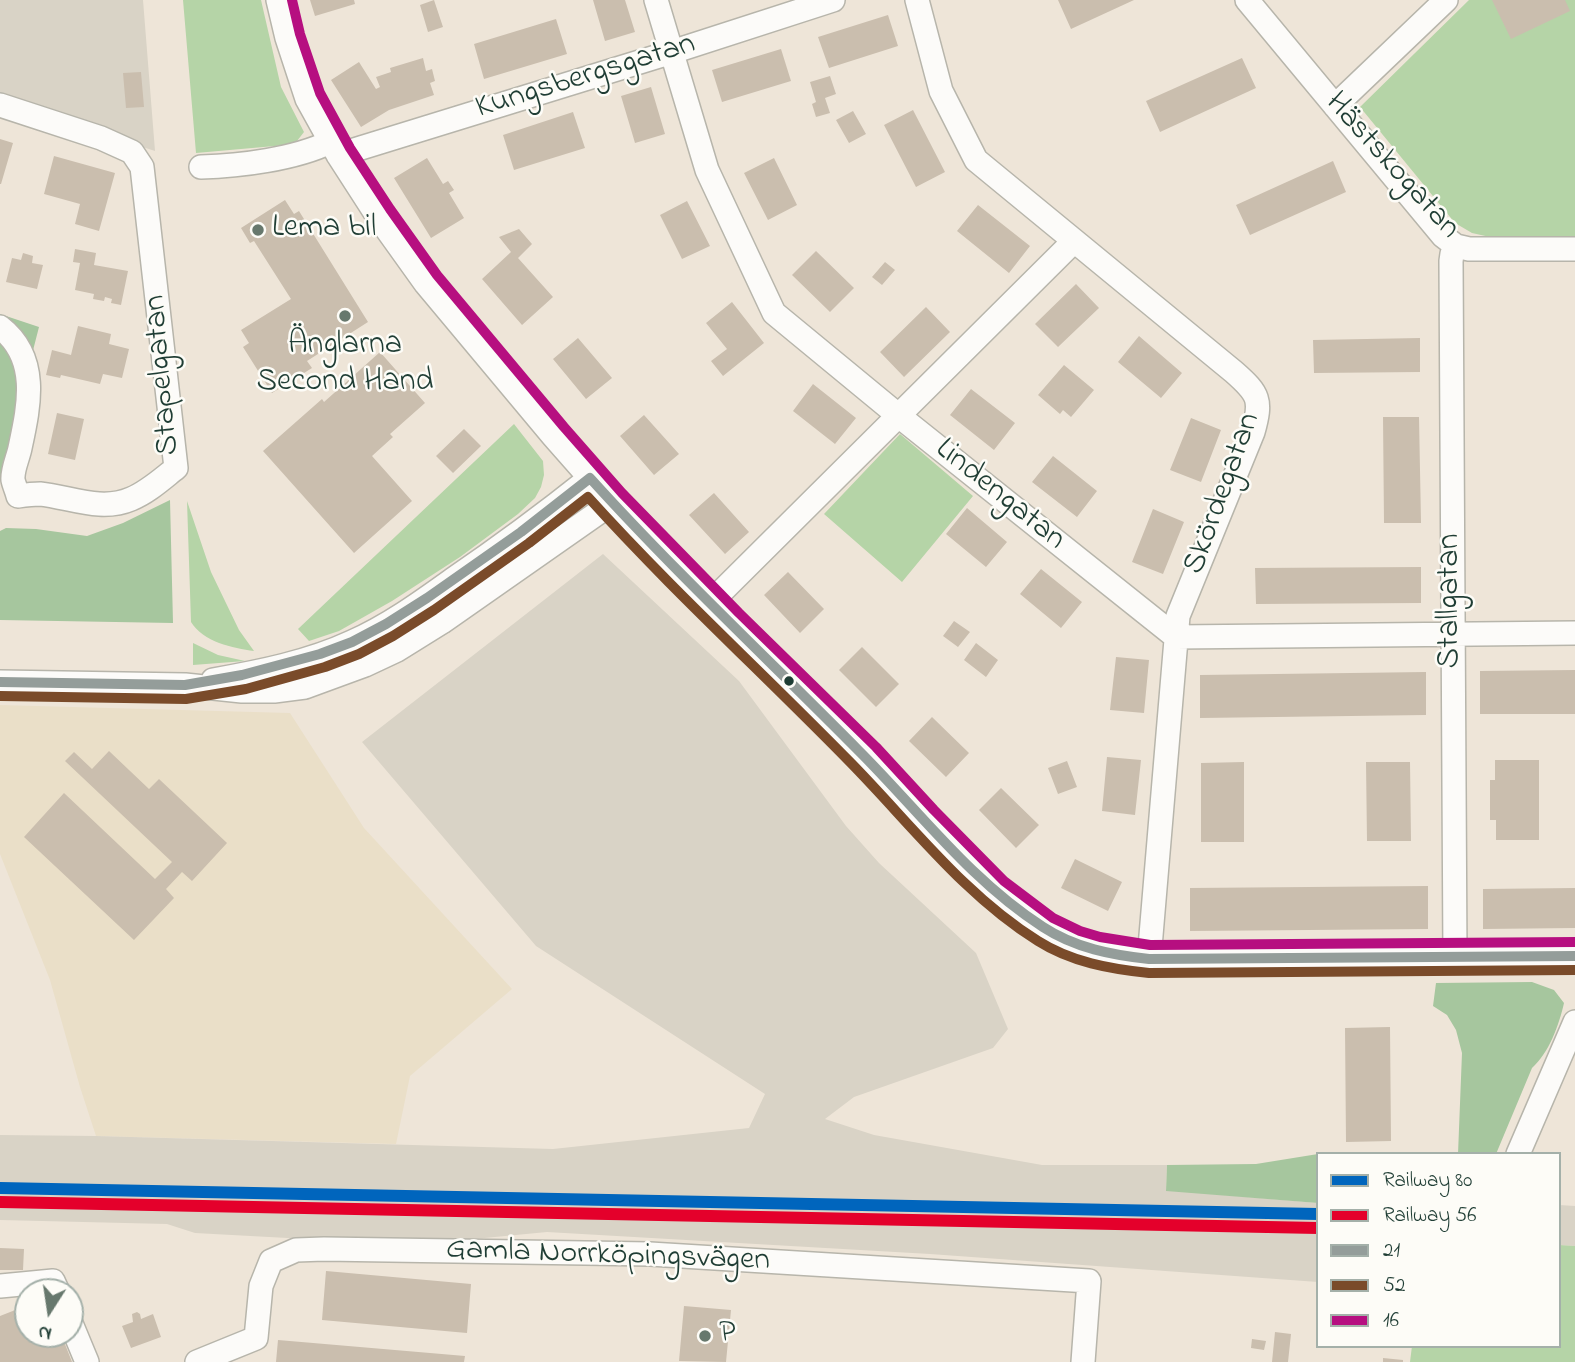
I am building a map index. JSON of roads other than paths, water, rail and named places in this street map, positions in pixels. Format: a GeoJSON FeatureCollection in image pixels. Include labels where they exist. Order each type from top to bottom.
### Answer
{"type":"FeatureCollection","features":[{"type":"Feature","properties":{"kind":"street"},"geometry":{"type":"LineString","coordinates":[[278,0],[307,99],[378,218],[426,284],[612,503],[857,748],[995,892],[1046,930],[1097,951],[1149,960],[1575,956]]}},
{"type":"Feature","properties":{"kind":"street","name":"Lindengatan"},"geometry":{"type":"LineString","coordinates":[[656,0],[707,170],[775,313],[899,416],[1177,637]]}},
{"type":"Feature","properties":{"kind":"street","name":"Skördegatan"},"geometry":{"type":"LineString","coordinates":[[917,0],[941,91],[976,160],[1234,372],[1257,396],[1259,411],[1253,432],[1178,616],[1149,960]]}},
{"type":"Feature","properties":{"kind":"street","name":"Hästskogatan"},"geometry":{"type":"LineString","coordinates":[[1247,0],[1443,236],[1456,246],[1499,250],[1575,249]]}},
{"type":"Feature","properties":{"kind":"street"},"geometry":{"type":"LineString","coordinates":[[1335,106],[1446,0]]}},
{"type":"Feature","properties":{"kind":"street","name":"Kungsbergsgatan"},"geometry":{"type":"LineString","coordinates":[[201,167],[334,148],[672,52],[825,1]]}},
{"type":"Feature","properties":{"kind":"street","name":"Stapelgatan"},"geometry":{"type":"LineString","coordinates":[[0,105],[101,138],[132,152],[142,167],[176,468],[130,500],[97,504],[39,494],[18,496],[13,478],[26,418],[29,380],[24,357],[10,335],[0,327]]}},
{"type":"Feature","properties":{"kind":"street"},"geometry":{"type":"LineString","coordinates":[[710,603],[1074,241]]}},
{"type":"Feature","properties":{"kind":"street","name":"Stallgatan"},"geometry":{"type":"LineString","coordinates":[[1455,958],[1451,261],[1456,246]]}},
{"type":"Feature","properties":{"kind":"street"},"geometry":{"type":"LineString","coordinates":[[185,685],[293,662],[352,642],[427,598],[521,532],[590,478]]}},
{"type":"Feature","properties":{"kind":"street"},"geometry":{"type":"LineString","coordinates":[[0,682],[185,685],[243,691],[305,687],[397,650],[442,622],[612,503]]}},
{"type":"Feature","properties":{"kind":"street"},"geometry":{"type":"LineString","coordinates":[[1177,637],[1575,633]]}},
{"type":"Feature","properties":{"kind":"street"},"geometry":{"type":"LineString","coordinates":[[1519,1152],[1575,1022]]}},
{"type":"Feature","properties":{"kind":"street","name":"Gamla Norrköpingsvägen"},"geometry":{"type":"LineString","coordinates":[[197,1362],[256,1338],[261,1286],[271,1261],[296,1251],[324,1249],[650,1254],[1089,1281],[1083,1362]]}},
{"type":"Feature","properties":{"kind":"rail line","name":"80"},"geometry":{"type":"LineString","coordinates":[[0,1188],[1316,1214]]}},
{"type":"Feature","properties":{"kind":"rail line","name":"56"},"geometry":{"type":"LineString","coordinates":[[0,1202],[1316,1228]]}},
{"type":"Feature","properties":{"kind":"place","name":"Lema bil"},"geometry":{"type":"Point","coordinates":[258,230]}},
{"type":"Feature","properties":{"kind":"place","name":"Änglarna Second Hand"},"geometry":{"type":"Point","coordinates":[345,316]}},
{"type":"Feature","properties":{"kind":"place","name":"P"},"geometry":{"type":"Point","coordinates":[705,1336]}}]}
